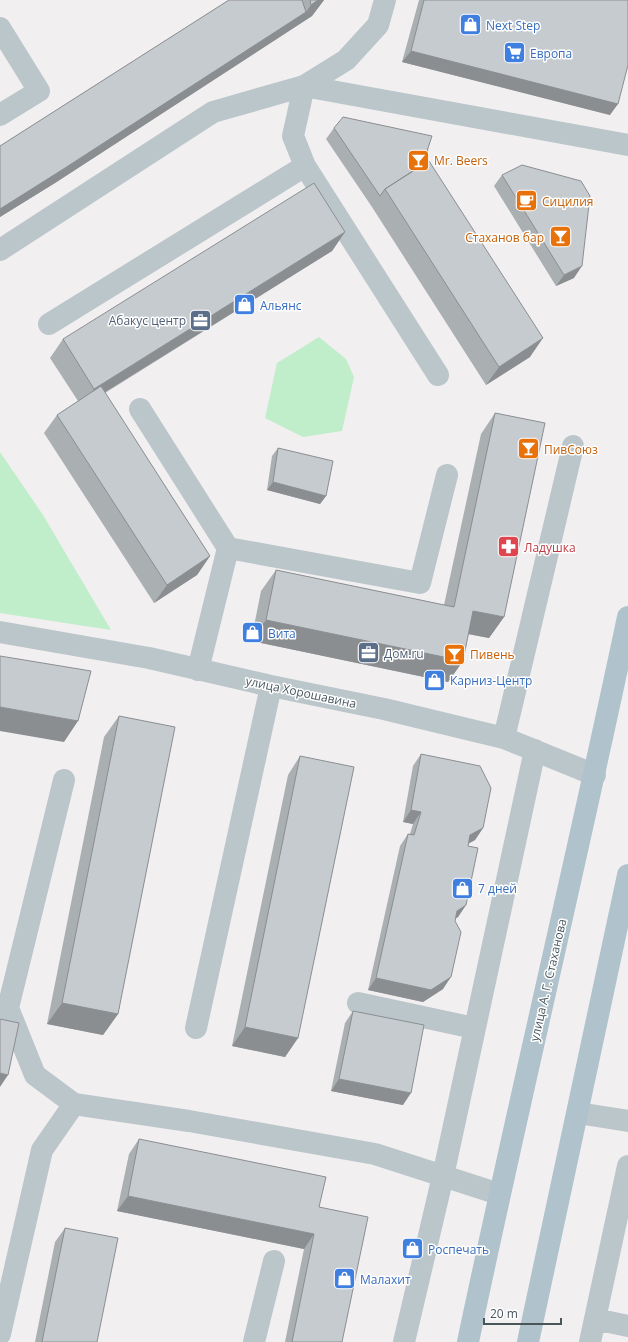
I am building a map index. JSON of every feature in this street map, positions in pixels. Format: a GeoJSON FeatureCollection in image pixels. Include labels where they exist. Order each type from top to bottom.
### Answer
{"type":"FeatureCollection","features":[{"type":"Feature","properties":{"kind":"main road","name":"улица А. Г. Стаханова"},"geometry":{"type":"LineString","coordinates":[[468,1342],[499,1194],[595,775],[628,617]]}},
{"type":"Feature","properties":{"kind":"main road"},"geometry":{"type":"LineString","coordinates":[[528,1342],[628,875]]}},
{"type":"Feature","properties":{"kind":"street"},"geometry":{"type":"LineString","coordinates":[[0,250],[213,112],[304,86],[346,60],[378,25],[385,0]]}},
{"type":"Feature","properties":{"kind":"street"},"geometry":{"type":"LineString","coordinates":[[0,28],[39,91],[0,115]]}},
{"type":"Feature","properties":{"kind":"street"},"geometry":{"type":"LineString","coordinates":[[304,86],[628,145]]}},
{"type":"Feature","properties":{"kind":"street"},"geometry":{"type":"LineString","coordinates":[[304,86],[293,136],[305,166],[438,375]]}},
{"type":"Feature","properties":{"kind":"street"},"geometry":{"type":"LineString","coordinates":[[49,324],[305,166]]}},
{"type":"Feature","properties":{"kind":"street"},"geometry":{"type":"LineString","coordinates":[[140,409],[228,548],[198,670]]}},
{"type":"Feature","properties":{"kind":"street"},"geometry":{"type":"LineString","coordinates":[[504,738],[573,446]]}},
{"type":"Feature","properties":{"kind":"street"},"geometry":{"type":"LineString","coordinates":[[228,548],[420,583],[447,475]]}},
{"type":"Feature","properties":{"kind":"street","name":"улица Хорошавина"},"geometry":{"type":"LineString","coordinates":[[0,632],[149,658],[271,686],[384,709],[504,738],[595,775]]}},
{"type":"Feature","properties":{"kind":"street"},"geometry":{"type":"LineString","coordinates":[[196,1028],[271,686]]}},
{"type":"Feature","properties":{"kind":"street"},"geometry":{"type":"LineString","coordinates":[[404,1342],[443,1176],[474,1028],[536,750]]}},
{"type":"Feature","properties":{"kind":"street"},"geometry":{"type":"LineString","coordinates":[[64,780],[4,1008],[35,1075],[74,1104],[189,1121],[375,1154],[499,1194]]}},
{"type":"Feature","properties":{"kind":"street"},"geometry":{"type":"LineString","coordinates":[[358,1003],[474,1028]]}},
{"type":"Feature","properties":{"kind":"street"},"geometry":{"type":"LineString","coordinates":[[0,1334],[42,1150],[74,1104]]}},
{"type":"Feature","properties":{"kind":"street"},"geometry":{"type":"LineString","coordinates":[[578,1113],[628,1121]]}},
{"type":"Feature","properties":{"kind":"street"},"geometry":{"type":"LineString","coordinates":[[590,1342],[628,1166]]}},
{"type":"Feature","properties":{"kind":"street"},"geometry":{"type":"LineString","coordinates":[[254,1342],[274,1261]]}},
{"type":"Feature","properties":{"kind":"street"},"geometry":{"type":"LineString","coordinates":[[595,1319],[628,1326]]}},
{"type":"Feature","properties":{"kind":"green space"},"geometry":{"type":"Polygon","coordinates":[[[319,337],[346,359],[354,377],[342,431],[303,437],[265,418],[277,363],[319,337]]]}},
{"type":"Feature","properties":{"kind":"green space"},"geometry":{"type":"Polygon","coordinates":[[[0,452],[43,515],[111,630],[0,613],[0,452]]]}},
{"type":"Feature","properties":{"kind":"building"},"geometry":{"type":"Polygon","coordinates":[[[229,0],[302,0],[306,12],[0,209],[0,146],[229,0]]]}},
{"type":"Feature","properties":{"kind":"building"},"geometry":{"type":"Polygon","coordinates":[[[310,0],[318,0],[311,5],[310,0]]]}},
{"type":"Feature","properties":{"kind":"building","name":"Европа"},"geometry":{"type":"Polygon","coordinates":[[[424,0],[628,0],[628,65],[618,104],[411,51],[424,0]]]}},
{"type":"Feature","properties":{"kind":"building"},"geometry":{"type":"Polygon","coordinates":[[[343,117],[432,136],[425,163],[385,189],[380,196],[334,128],[343,117]]]}},
{"type":"Feature","properties":{"kind":"building"},"geometry":{"type":"Polygon","coordinates":[[[429,161],[543,338],[499,367],[385,189],[429,161]]]}},
{"type":"Feature","properties":{"kind":"building"},"geometry":{"type":"Polygon","coordinates":[[[522,165],[581,181],[590,196],[582,266],[564,275],[502,175],[522,165]]]}},
{"type":"Feature","properties":{"kind":"building"},"geometry":{"type":"Polygon","coordinates":[[[314,183],[345,232],[94,389],[63,339],[314,183]]]}},
{"type":"Feature","properties":{"kind":"building"},"geometry":{"type":"Polygon","coordinates":[[[101,386],[210,556],[167,585],[57,415],[101,386]]]}},
{"type":"Feature","properties":{"kind":"building"},"geometry":{"type":"Polygon","coordinates":[[[495,413],[545,423],[504,617],[473,611],[463,661],[266,620],[276,570],[454,607],[495,413]]]}},
{"type":"Feature","properties":{"kind":"building"},"geometry":{"type":"Polygon","coordinates":[[[278,448],[333,461],[326,496],[273,482],[278,448]]]}},
{"type":"Feature","properties":{"kind":"building"},"geometry":{"type":"Polygon","coordinates":[[[0,656],[91,671],[78,721],[0,707],[0,656]]]}},
{"type":"Feature","properties":{"kind":"building"},"geometry":{"type":"Polygon","coordinates":[[[119,716],[175,727],[118,1014],[62,1003],[119,716]]]}},
{"type":"Feature","properties":{"kind":"building"},"geometry":{"type":"Polygon","coordinates":[[[421,754],[480,766],[491,788],[483,828],[470,835],[468,846],[478,848],[466,905],[457,911],[455,921],[461,932],[451,977],[431,990],[376,978],[408,834],[414,835],[421,812],[411,810],[421,754]]]}},
{"type":"Feature","properties":{"kind":"building"},"geometry":{"type":"Polygon","coordinates":[[[300,756],[354,767],[298,1038],[245,1027],[300,756]]]}},
{"type":"Feature","properties":{"kind":"building"},"geometry":{"type":"Polygon","coordinates":[[[353,1011],[424,1025],[411,1093],[339,1079],[353,1011]]]}},
{"type":"Feature","properties":{"kind":"building"},"geometry":{"type":"Polygon","coordinates":[[[0,1019],[19,1023],[8,1075],[0,1073],[0,1019]]]}},
{"type":"Feature","properties":{"kind":"building"},"geometry":{"type":"Polygon","coordinates":[[[139,1139],[326,1177],[319,1207],[368,1217],[342,1342],[292,1342],[314,1234],[128,1196],[139,1139]]]}},
{"type":"Feature","properties":{"kind":"building"},"geometry":{"type":"Polygon","coordinates":[[[65,1228],[118,1238],[97,1342],[42,1342],[65,1228]]]}},
{"type":"Feature","properties":{"kind":"place","name":"Next Step"},"geometry":{"type":"Point","coordinates":[471,25]}},
{"type":"Feature","properties":{"kind":"place","name":"Европа"},"geometry":{"type":"Point","coordinates":[515,53]}},
{"type":"Feature","properties":{"kind":"place","name":"Mr. Beers"},"geometry":{"type":"Point","coordinates":[419,160]}},
{"type":"Feature","properties":{"kind":"place","name":"Сицилия"},"geometry":{"type":"Point","coordinates":[526,201]}},
{"type":"Feature","properties":{"kind":"place","name":"Стаханов бар"},"geometry":{"type":"Point","coordinates":[560,237]}},
{"type":"Feature","properties":{"kind":"place","name":"Альянс"},"geometry":{"type":"Point","coordinates":[244,305]}},
{"type":"Feature","properties":{"kind":"place","name":"Абакус центр"},"geometry":{"type":"Point","coordinates":[201,320]}},
{"type":"Feature","properties":{"kind":"place","name":"ПивСоюз"},"geometry":{"type":"Point","coordinates":[529,449]}},
{"type":"Feature","properties":{"kind":"place","name":"Ладушка"},"geometry":{"type":"Point","coordinates":[508,547]}},
{"type":"Feature","properties":{"kind":"place","name":"Вита"},"geometry":{"type":"Point","coordinates":[253,633]}},
{"type":"Feature","properties":{"kind":"place","name":"Дом.ru"},"geometry":{"type":"Point","coordinates":[369,653]}},
{"type":"Feature","properties":{"kind":"place","name":"Пивень"},"geometry":{"type":"Point","coordinates":[454,654]}},
{"type":"Feature","properties":{"kind":"place","name":"Карниз-Центр"},"geometry":{"type":"Point","coordinates":[434,680]}},
{"type":"Feature","properties":{"kind":"place","name":"7 дней"},"geometry":{"type":"Point","coordinates":[463,888]}},
{"type":"Feature","properties":{"kind":"place","name":"Роспечать"},"geometry":{"type":"Point","coordinates":[412,1249]}},
{"type":"Feature","properties":{"kind":"place","name":"Малахит"},"geometry":{"type":"Point","coordinates":[345,1279]}}]}
